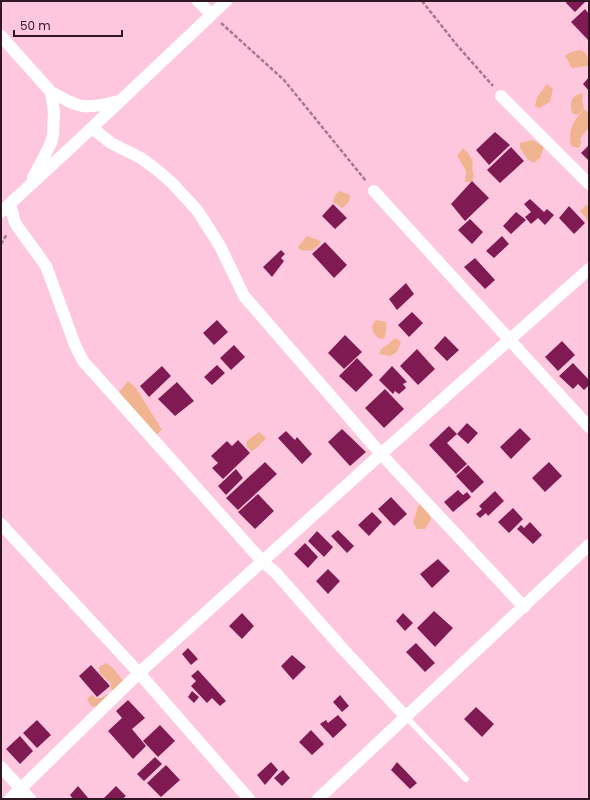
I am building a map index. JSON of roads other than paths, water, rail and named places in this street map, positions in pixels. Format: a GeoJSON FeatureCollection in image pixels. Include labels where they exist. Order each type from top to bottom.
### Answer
{"type":"FeatureCollection","features":[{"type":"Feature","properties":{"kind":"street"},"geometry":{"type":"LineString","coordinates":[[198,1],[211,14]]}},
{"type":"Feature","properties":{"kind":"street"},"geometry":{"type":"LineString","coordinates":[[226,1],[5,208],[46,266],[75,345],[83,361],[262,561],[276,573],[342,648],[406,717]]}},
{"type":"Feature","properties":{"kind":"street"},"geometry":{"type":"LineString","coordinates":[[1,36],[51,92],[70,102],[82,106],[94,106],[120,101]]}},
{"type":"Feature","properties":{"kind":"street"},"geometry":{"type":"LineString","coordinates":[[29,186],[51,143],[53,135],[54,112],[51,92]]}},
{"type":"Feature","properties":{"kind":"street"},"geometry":{"type":"LineString","coordinates":[[501,96],[589,184]]}},
{"type":"Feature","properties":{"kind":"street"},"geometry":{"type":"LineString","coordinates":[[92,128],[111,143],[141,158],[157,170],[171,182],[197,210],[220,246],[244,296],[381,454],[524,607]]}},
{"type":"Feature","properties":{"kind":"street"},"geometry":{"type":"LineString","coordinates":[[374,191],[589,427]]}},
{"type":"Feature","properties":{"kind":"street"},"geometry":{"type":"LineString","coordinates":[[10,799],[139,673],[381,454],[589,269]]}},
{"type":"Feature","properties":{"kind":"street"},"geometry":{"type":"LineString","coordinates":[[1,524],[139,673],[248,799]]}},
{"type":"Feature","properties":{"kind":"street"},"geometry":{"type":"LineString","coordinates":[[318,799],[589,545]]}},
{"type":"Feature","properties":{"kind":"street"},"geometry":{"type":"LineString","coordinates":[[1,767],[30,799]]}},
{"type":"Feature","properties":{"kind":"lane"},"geometry":{"type":"LineString","coordinates":[[406,717],[466,779]]}}]}
